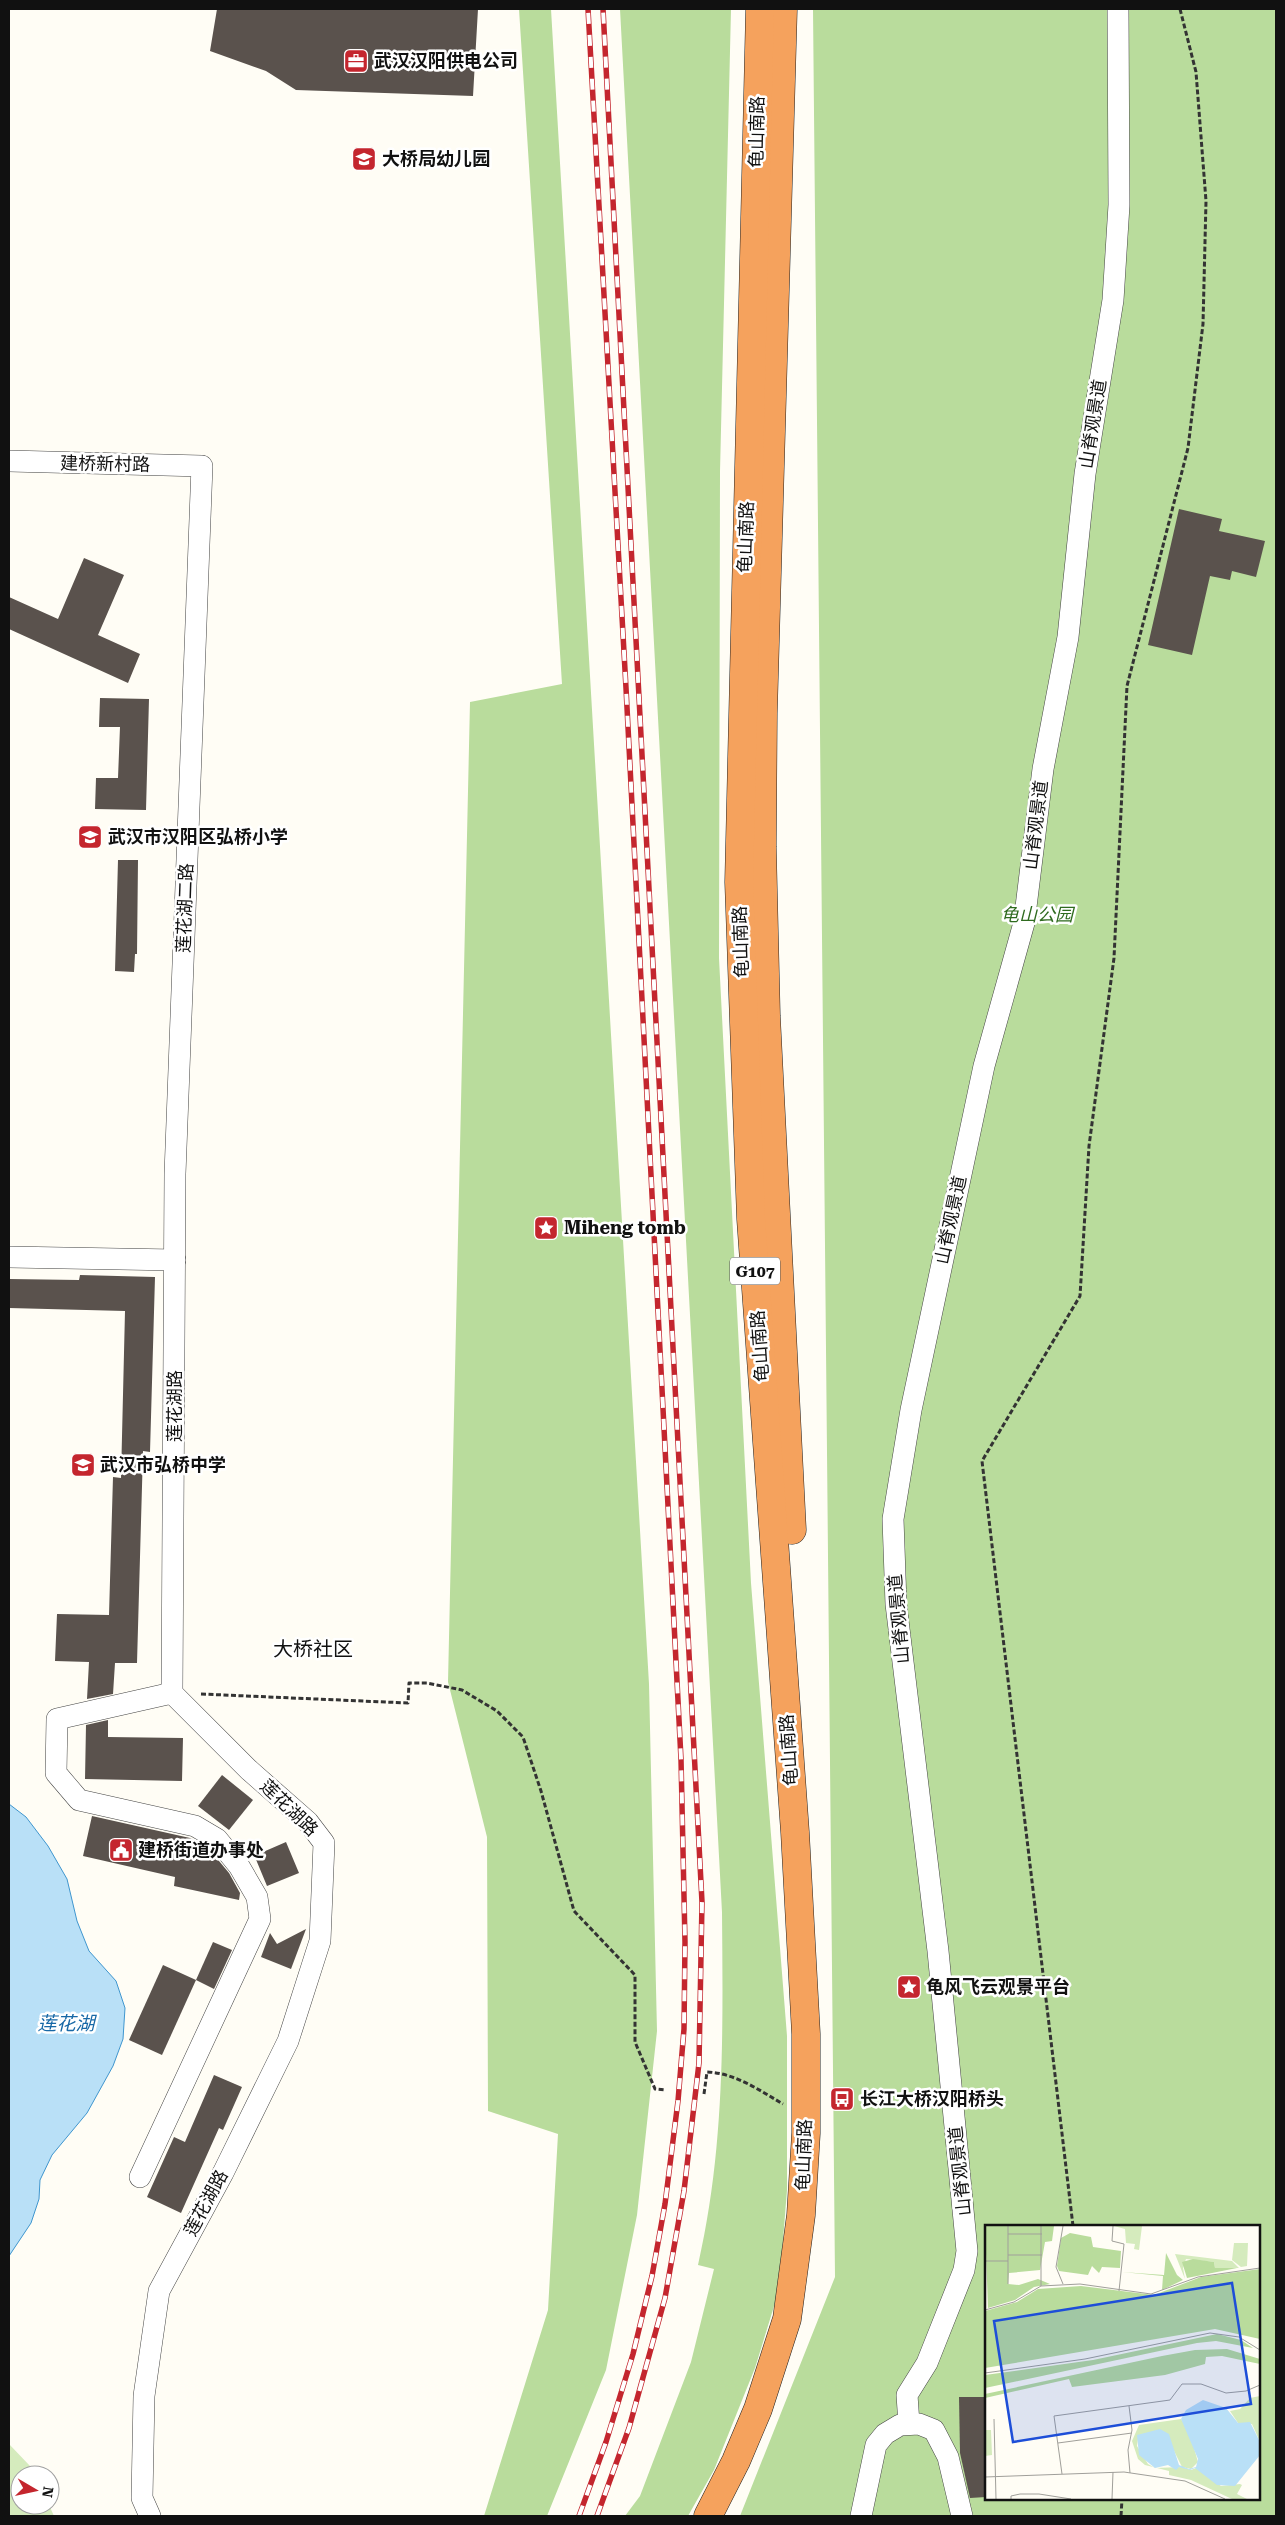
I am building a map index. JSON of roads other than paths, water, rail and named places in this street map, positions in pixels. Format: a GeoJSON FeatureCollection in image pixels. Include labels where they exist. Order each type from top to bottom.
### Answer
{"type":"FeatureCollection","features":[{"type":"Feature","properties":{"kind":"highway","name":"龟山南路"},"geometry":{"type":"LineString","coordinates":[[708,2516],[736,2461],[758,2409],[786,2319],[796,2267],[806,2148],[806,2034],[802,1957],[751,1220],[739,882],[760,9]]}},
{"type":"Feature","properties":{"kind":"highway","name":"龟山南路"},"geometry":{"type":"LineString","coordinates":[[727,2516],[791,2357],[803,2309],[812,2242],[818,2156],[818,2050],[766,1016],[762,847],[763,713],[783,9]]}},
{"type":"Feature","properties":{"kind":"street","name":"山脊观景道"},"geometry":{"type":"LineString","coordinates":[[909,2424],[907,2395],[927,2362],[964,2270],[967,2251],[938,1951],[896,1604],[893,1519],[911,1410],[984,1066],[1024,923],[1043,769],[1068,638],[1084,474],[1113,300],[1119,205],[1118,9]]}},
{"type":"Feature","properties":{"kind":"street","name":"建桥新村路"},"geometry":{"type":"LineString","coordinates":[[9,461],[202,466]]}},
{"type":"Feature","properties":{"kind":"street","name":"莲花湖二路"},"geometry":{"type":"LineString","coordinates":[[175,1260],[175,1174],[202,466]]}},
{"type":"Feature","properties":{"kind":"street"},"geometry":{"type":"LineString","coordinates":[[9,1257],[175,1260]]}},
{"type":"Feature","properties":{"kind":"street","name":"莲花湖路"},"geometry":{"type":"LineString","coordinates":[[150,2516],[142,2498],[144,2396],[159,2291],[223,2173],[288,2041],[320,1941],[324,1843],[308,1822],[249,1770],[172,1692],[175,1260]]}},
{"type":"Feature","properties":{"kind":"street"},"geometry":{"type":"LineString","coordinates":[[140,2177],[260,1919],[257,1897],[239,1866],[217,1839],[195,1826],[79,1800],[56,1773],[57,1719],[172,1692]]}},
{"type":"Feature","properties":{"kind":"street"},"geometry":{"type":"LineString","coordinates":[[861,2516],[876,2444],[885,2434],[900,2425],[909,2424],[920,2424],[934,2430],[948,2457],[962,2516]]}},
{"type":"Feature","properties":{"kind":"water","name":"莲花湖"},"geometry":{"type":"Polygon","coordinates":[[[9,1804],[26,1817],[48,1846],[67,1879],[77,1921],[89,1951],[116,1981],[125,2008],[123,2039],[113,2066],[87,2113],[52,2155],[40,2180],[39,2199],[31,2223],[9,2256],[9,1804]]]}},
{"type":"Feature","properties":{"kind":"railway"},"geometry":{"type":"LineString","coordinates":[[579,2516],[606,2442],[633,2354],[652,2276],[665,2204],[678,2101],[684,2029],[685,1942],[681,1759],[626,688],[588,9]]}},
{"type":"Feature","properties":{"kind":"railway"},"geometry":{"type":"LineString","coordinates":[[597,2516],[629,2428],[665,2298],[684,2191],[699,2063],[702,1902],[603,9]]}},
{"type":"Feature","properties":{"kind":"place","name":"武汉汉阳供电公司"},"geometry":{"type":"Point","coordinates":[356,61]}},
{"type":"Feature","properties":{"kind":"place","name":"大桥局幼儿园"},"geometry":{"type":"Point","coordinates":[364,159]}},
{"type":"Feature","properties":{"kind":"place","name":"武汉市汉阳区弘桥小学"},"geometry":{"type":"Point","coordinates":[90,837]}},
{"type":"Feature","properties":{"kind":"place","name":"Miheng tomb"},"geometry":{"type":"Point","coordinates":[546,1228]}},
{"type":"Feature","properties":{"kind":"place","name":"武汉市弘桥中学"},"geometry":{"type":"Point","coordinates":[83,1465]}},
{"type":"Feature","properties":{"kind":"place","name":"建桥街道办事处"},"geometry":{"type":"Point","coordinates":[121,1850]}},
{"type":"Feature","properties":{"kind":"place","name":"龟风飞云观景平台"},"geometry":{"type":"Point","coordinates":[909,1987]}},
{"type":"Feature","properties":{"kind":"place","name":"长江大桥汉阳桥头"},"geometry":{"type":"Point","coordinates":[842,2099]}},
{"type":"Feature","properties":{"kind":"district","name":"大桥社区"},"geometry":{"type":"Point","coordinates":[313,1649]}},
{"type":"Feature","properties":{"kind":"park label","name":"龟山公园"},"geometry":{"type":"Point","coordinates":[1037,915]}}]}
